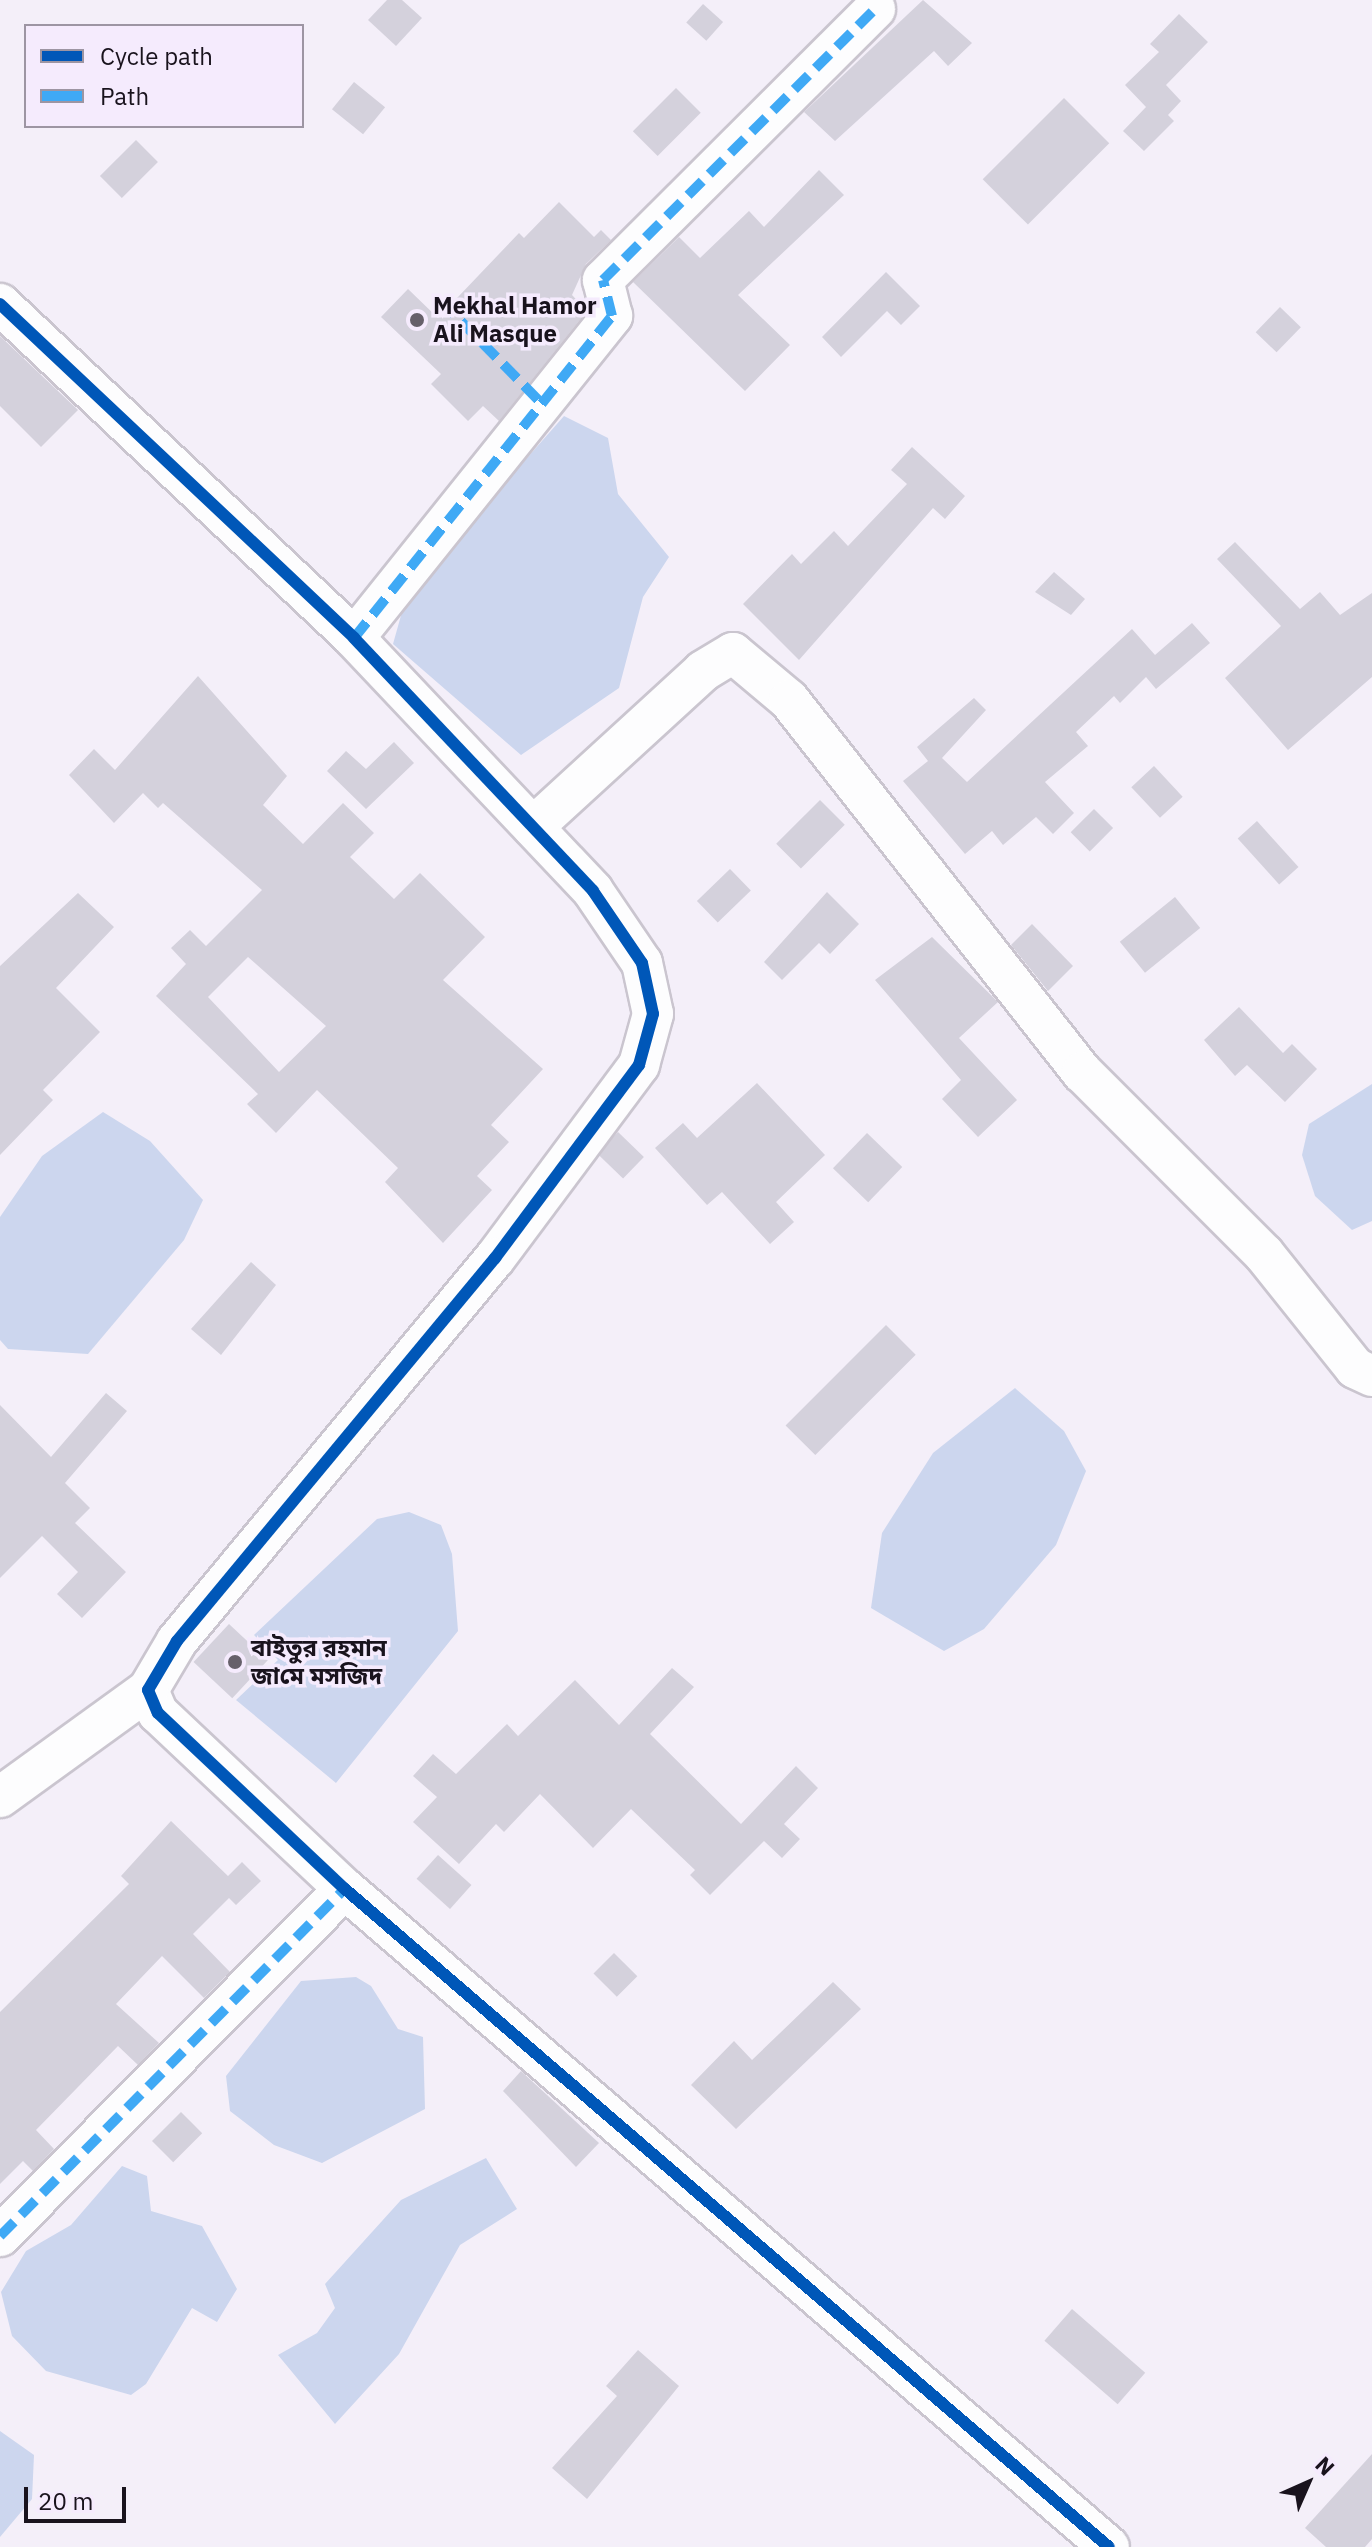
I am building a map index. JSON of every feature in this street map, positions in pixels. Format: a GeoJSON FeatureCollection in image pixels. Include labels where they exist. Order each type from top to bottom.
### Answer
{"type":"FeatureCollection","features":[{"type":"Feature","properties":{"kind":"street"},"geometry":{"type":"LineString","coordinates":[[354,638],[612,316],[603,280],[875,9]]}},
{"type":"Feature","properties":{"kind":"street"},"geometry":{"type":"LineString","coordinates":[[0,304],[354,638],[593,891],[642,963],[653,1014],[639,1065],[495,1258],[177,1641],[148,1690],[0,1797]]}},
{"type":"Feature","properties":{"kind":"street"},"geometry":{"type":"LineString","coordinates":[[533,827],[703,671],[733,653],[789,700],[1082,1072],[1264,1254],[1355,1368],[1372,1376]]}},
{"type":"Feature","properties":{"kind":"street"},"geometry":{"type":"LineString","coordinates":[[148,1690],[158,1713],[345,1889],[1109,2547]]}},
{"type":"Feature","properties":{"kind":"street"},"geometry":{"type":"LineString","coordinates":[[0,2236],[345,1889]]}},
{"type":"Feature","properties":{"kind":"water"},"geometry":{"type":"Polygon","coordinates":[[[564,416],[608,438],[618,494],[669,557],[643,597],[619,688],[521,755],[393,644],[407,594],[564,416]]]}},
{"type":"Feature","properties":{"kind":"water"},"geometry":{"type":"Polygon","coordinates":[[[1372,1084],[1372,1221],[1352,1230],[1315,1196],[1302,1155],[1309,1124],[1372,1084]]]}},
{"type":"Feature","properties":{"kind":"water"},"geometry":{"type":"Polygon","coordinates":[[[103,1112],[150,1141],[203,1200],[184,1240],[88,1354],[8,1349],[0,1340],[0,1217],[42,1156],[103,1112]]]}},
{"type":"Feature","properties":{"kind":"water"},"geometry":{"type":"Polygon","coordinates":[[[1015,1388],[1064,1431],[1086,1471],[1056,1545],[984,1629],[944,1651],[871,1608],[882,1533],[933,1453],[1015,1388]]]}},
{"type":"Feature","properties":{"kind":"water"},"geometry":{"type":"Polygon","coordinates":[[[409,1512],[441,1525],[452,1554],[458,1631],[336,1783],[236,1700],[278,1660],[254,1635],[377,1519],[409,1512]]]}},
{"type":"Feature","properties":{"kind":"water"},"geometry":{"type":"Polygon","coordinates":[[[356,1977],[371,1986],[398,2029],[423,2037],[425,2109],[322,2163],[274,2145],[230,2111],[226,2076],[301,1981],[356,1977]]]}},
{"type":"Feature","properties":{"kind":"water"},"geometry":{"type":"Polygon","coordinates":[[[486,2158],[517,2209],[460,2245],[399,2354],[335,2424],[278,2355],[317,2333],[335,2308],[325,2284],[401,2200],[486,2158]]]}},
{"type":"Feature","properties":{"kind":"water"},"geometry":{"type":"Polygon","coordinates":[[[122,2166],[147,2176],[151,2211],[202,2226],[237,2289],[217,2322],[192,2308],[146,2384],[131,2395],[46,2371],[12,2336],[1,2292],[26,2251],[71,2225],[122,2166]]]}},
{"type":"Feature","properties":{"kind":"water"},"geometry":{"type":"Polygon","coordinates":[[[0,2431],[34,2455],[32,2499],[0,2537],[0,2431]]]}},
{"type":"Feature","properties":{"kind":"building"},"geometry":{"type":"Polygon","coordinates":[[[387,0],[402,0],[422,18],[396,46],[368,20],[387,0]]]}},
{"type":"Feature","properties":{"kind":"building"},"geometry":{"type":"Polygon","coordinates":[[[923,0],[972,43],[948,66],[934,51],[835,141],[804,112],[923,0]]]}},
{"type":"Feature","properties":{"kind":"building"},"geometry":{"type":"Polygon","coordinates":[[[703,4],[723,22],[706,41],[686,23],[703,4]]]}},
{"type":"Feature","properties":{"kind":"building"},"geometry":{"type":"Polygon","coordinates":[[[1179,14],[1208,42],[1166,85],[1181,101],[1168,115],[1174,121],[1144,151],[1123,131],[1146,107],[1125,85],[1159,52],[1150,44],[1179,14]]]}},
{"type":"Feature","properties":{"kind":"building"},"geometry":{"type":"Polygon","coordinates":[[[354,82],[385,107],[363,134],[332,109],[354,82]]]}},
{"type":"Feature","properties":{"kind":"building"},"geometry":{"type":"Polygon","coordinates":[[[676,88],[701,113],[658,156],[633,131],[676,88]]]}},
{"type":"Feature","properties":{"kind":"building"},"geometry":{"type":"Polygon","coordinates":[[[1064,98],[1109,143],[1028,225],[983,179],[1064,98]]]}},
{"type":"Feature","properties":{"kind":"building"},"geometry":{"type":"Polygon","coordinates":[[[136,140],[158,162],[122,198],[100,176],[136,140]]]}},
{"type":"Feature","properties":{"kind":"building"},"geometry":{"type":"Polygon","coordinates":[[[819,170],[844,195],[738,295],[790,345],[745,391],[633,282],[679,237],[700,258],[749,211],[764,227],[819,170]]]}},
{"type":"Feature","properties":{"kind":"building"},"geometry":{"type":"Polygon","coordinates":[[[559,202],[594,237],[601,230],[611,240],[586,264],[572,295],[587,311],[499,421],[483,406],[468,421],[431,384],[441,374],[381,317],[408,289],[438,318],[519,233],[524,238],[559,202]]]}},
{"type":"Feature","properties":{"kind":"building"},"geometry":{"type":"Polygon","coordinates":[[[886,272],[920,306],[901,325],[887,311],[841,357],[822,337],[886,272]]]}},
{"type":"Feature","properties":{"kind":"building"},"geometry":{"type":"Polygon","coordinates":[[[1280,307],[1301,327],[1277,352],[1256,332],[1280,307]]]}},
{"type":"Feature","properties":{"kind":"building"},"geometry":{"type":"Polygon","coordinates":[[[0,336],[78,410],[41,447],[0,406],[0,336]]]}},
{"type":"Feature","properties":{"kind":"building"},"geometry":{"type":"Polygon","coordinates":[[[912,447],[965,496],[945,519],[933,508],[799,660],[743,604],[792,554],[801,564],[834,531],[848,546],[907,484],[891,470],[912,447]]]}},
{"type":"Feature","properties":{"kind":"building"},"geometry":{"type":"Polygon","coordinates":[[[1235,542],[1300,609],[1320,592],[1340,615],[1372,593],[1372,677],[1288,750],[1225,678],[1281,626],[1217,559],[1235,542]]]}},
{"type":"Feature","properties":{"kind":"building"},"geometry":{"type":"Polygon","coordinates":[[[1054,572],[1085,599],[1071,615],[1035,592],[1054,572]]]}},
{"type":"Feature","properties":{"kind":"building"},"geometry":{"type":"Polygon","coordinates":[[[1192,623],[1210,643],[1156,689],[1146,677],[1120,703],[1114,696],[1076,732],[1088,746],[1045,782],[1074,813],[1053,834],[1036,817],[1003,845],[992,831],[965,854],[903,781],[928,761],[917,747],[974,698],[986,710],[942,758],[967,782],[1132,629],[1155,655],[1192,623]]]}},
{"type":"Feature","properties":{"kind":"building"},"geometry":{"type":"Polygon","coordinates":[[[198,676],[287,776],[263,805],[303,844],[343,803],[374,833],[350,857],[394,899],[420,873],[485,937],[443,980],[543,1069],[491,1125],[509,1142],[477,1176],[492,1190],[443,1243],[385,1182],[398,1168],[317,1090],[276,1133],[247,1104],[258,1094],[156,996],[186,964],[171,948],[190,930],[206,946],[262,890],[163,803],[158,808],[143,793],[114,823],[69,775],[94,749],[115,770],[198,676]],[[248,957],[208,997],[279,1072],[326,1026],[248,957]]]}},
{"type":"Feature","properties":{"kind":"building"},"geometry":{"type":"Polygon","coordinates":[[[394,742],[414,763],[366,809],[327,771],[346,751],[366,769],[394,742]]]}},
{"type":"Feature","properties":{"kind":"building"},"geometry":{"type":"Polygon","coordinates":[[[1154,766],[1183,797],[1160,818],[1131,787],[1154,766]]]}},
{"type":"Feature","properties":{"kind":"building"},"geometry":{"type":"Polygon","coordinates":[[[820,800],[845,825],[801,869],[776,844],[820,800]]]}},
{"type":"Feature","properties":{"kind":"building"},"geometry":{"type":"Polygon","coordinates":[[[1094,809],[1113,828],[1090,851],[1071,832],[1094,809]]]}},
{"type":"Feature","properties":{"kind":"building"},"geometry":{"type":"Polygon","coordinates":[[[1257,821],[1298,867],[1279,884],[1238,838],[1257,821]]]}},
{"type":"Feature","properties":{"kind":"building"},"geometry":{"type":"Polygon","coordinates":[[[730,869],[751,891],[718,923],[697,901],[730,869]]]}},
{"type":"Feature","properties":{"kind":"building"},"geometry":{"type":"Polygon","coordinates":[[[827,892],[859,924],[830,954],[819,943],[782,980],[764,962],[827,892]]]}},
{"type":"Feature","properties":{"kind":"building"},"geometry":{"type":"Polygon","coordinates":[[[78,893],[114,927],[56,988],[100,1032],[43,1090],[53,1100],[0,1155],[0,966],[78,893]]]}},
{"type":"Feature","properties":{"kind":"building"},"geometry":{"type":"Polygon","coordinates":[[[1175,897],[1200,928],[1145,973],[1120,942],[1175,897]]]}},
{"type":"Feature","properties":{"kind":"building"},"geometry":{"type":"Polygon","coordinates":[[[1032,924],[1073,966],[1048,991],[1011,945],[1032,924]]]}},
{"type":"Feature","properties":{"kind":"building"},"geometry":{"type":"Polygon","coordinates":[[[932,937],[998,1002],[959,1038],[1017,1100],[978,1137],[942,1099],[961,1080],[875,980],[932,937]]]}},
{"type":"Feature","properties":{"kind":"building"},"geometry":{"type":"Polygon","coordinates":[[[1239,1007],[1283,1053],[1292,1044],[1317,1069],[1285,1102],[1247,1065],[1235,1076],[1204,1040],[1239,1007]]]}},
{"type":"Feature","properties":{"kind":"building"},"geometry":{"type":"Polygon","coordinates":[[[757,1083],[825,1155],[776,1202],[794,1222],[770,1244],[722,1192],[707,1205],[655,1148],[683,1123],[697,1138],[757,1083]]]}},
{"type":"Feature","properties":{"kind":"building"},"geometry":{"type":"Polygon","coordinates":[[[618,1132],[644,1157],[623,1179],[597,1154],[618,1132]]]}},
{"type":"Feature","properties":{"kind":"building"},"geometry":{"type":"Polygon","coordinates":[[[867,1133],[902,1167],[868,1202],[833,1168],[867,1133]]]}},
{"type":"Feature","properties":{"kind":"building"},"geometry":{"type":"Polygon","coordinates":[[[251,1262],[276,1285],[221,1355],[191,1329],[251,1262]]]}},
{"type":"Feature","properties":{"kind":"building"},"geometry":{"type":"Polygon","coordinates":[[[886,1325],[916,1355],[815,1455],[786,1425],[886,1325]]]}},
{"type":"Feature","properties":{"kind":"building"},"geometry":{"type":"Polygon","coordinates":[[[106,1393],[127,1411],[65,1483],[90,1508],[75,1523],[126,1572],[82,1618],[57,1594],[78,1572],[42,1536],[0,1578],[0,1405],[51,1457],[106,1393]]]}},
{"type":"Feature","properties":{"kind":"building"},"geometry":{"type":"Polygon","coordinates":[[[229,1624],[268,1660],[232,1698],[194,1662],[229,1624]]]}},
{"type":"Feature","properties":{"kind":"building"},"geometry":{"type":"Polygon","coordinates":[[[672,1668],[694,1687],[650,1734],[741,1824],[796,1766],[818,1788],[784,1824],[800,1839],[782,1858],[764,1841],[710,1895],[690,1875],[695,1870],[631,1809],[593,1848],[540,1794],[504,1832],[496,1824],[459,1864],[413,1822],[437,1797],[413,1776],[433,1754],[456,1774],[507,1724],[518,1736],[575,1680],[619,1725],[672,1668]]]}},
{"type":"Feature","properties":{"kind":"building"},"geometry":{"type":"Polygon","coordinates":[[[171,1821],[228,1876],[242,1862],[261,1881],[236,1905],[229,1898],[193,1934],[230,1972],[204,1998],[162,1956],[116,2004],[159,2043],[138,2065],[118,2046],[36,2130],[54,2149],[33,2171],[23,2161],[0,2184],[0,2012],[129,1884],[121,1876],[171,1821]]]}},
{"type":"Feature","properties":{"kind":"building"},"geometry":{"type":"Polygon","coordinates":[[[438,1855],[471,1885],[450,1909],[417,1879],[438,1855]]]}},
{"type":"Feature","properties":{"kind":"building"},"geometry":{"type":"Polygon","coordinates":[[[614,1953],[637,1976],[617,1997],[593,1974],[614,1953]]]}},
{"type":"Feature","properties":{"kind":"building"},"geometry":{"type":"Polygon","coordinates":[[[833,1982],[861,2009],[736,2129],[691,2085],[734,2041],[752,2060],[833,1982]]]}},
{"type":"Feature","properties":{"kind":"building"},"geometry":{"type":"Polygon","coordinates":[[[521,2071],[599,2143],[576,2167],[503,2091],[521,2071]]]}},
{"type":"Feature","properties":{"kind":"building"},"geometry":{"type":"Polygon","coordinates":[[[181,2112],[202,2133],[173,2162],[152,2141],[181,2112]]]}},
{"type":"Feature","properties":{"kind":"building"},"geometry":{"type":"Polygon","coordinates":[[[1072,2309],[1145,2373],[1118,2404],[1044,2341],[1072,2309]]]}},
{"type":"Feature","properties":{"kind":"building"},"geometry":{"type":"Polygon","coordinates":[[[638,2350],[679,2386],[587,2499],[552,2468],[617,2396],[606,2386],[638,2350]]]}},
{"type":"Feature","properties":{"kind":"building"},"geometry":{"type":"Polygon","coordinates":[[[1372,2454],[1372,2539],[1365,2547],[1326,2547],[1305,2528],[1372,2454]]]}},
{"type":"Feature","properties":{"kind":"marked path"},"geometry":{"type":"LineString","coordinates":[[354,638],[612,316],[603,280],[875,9]]}},
{"type":"Feature","properties":{"kind":"marked path"},"geometry":{"type":"LineString","coordinates":[[440,300],[545,407]]}},
{"type":"Feature","properties":{"kind":"marked path"},"geometry":{"type":"LineString","coordinates":[[0,2236],[345,1889]]}},
{"type":"Feature","properties":{"kind":"cycle path"},"geometry":{"type":"LineString","coordinates":[[0,304],[354,638],[593,891],[642,963],[653,1014],[639,1065],[495,1258],[177,1641],[148,1690],[158,1713],[345,1889],[1109,2547]]}},
{"type":"Feature","properties":{"kind":"place","name":"Mekhal Hamor Ali Masque"},"geometry":{"type":"Point","coordinates":[417,320]}},
{"type":"Feature","properties":{"kind":"place","name":"বাইতুর রহমান জা‌মে মস‌জিদ"},"geometry":{"type":"Point","coordinates":[235,1662]}}]}
